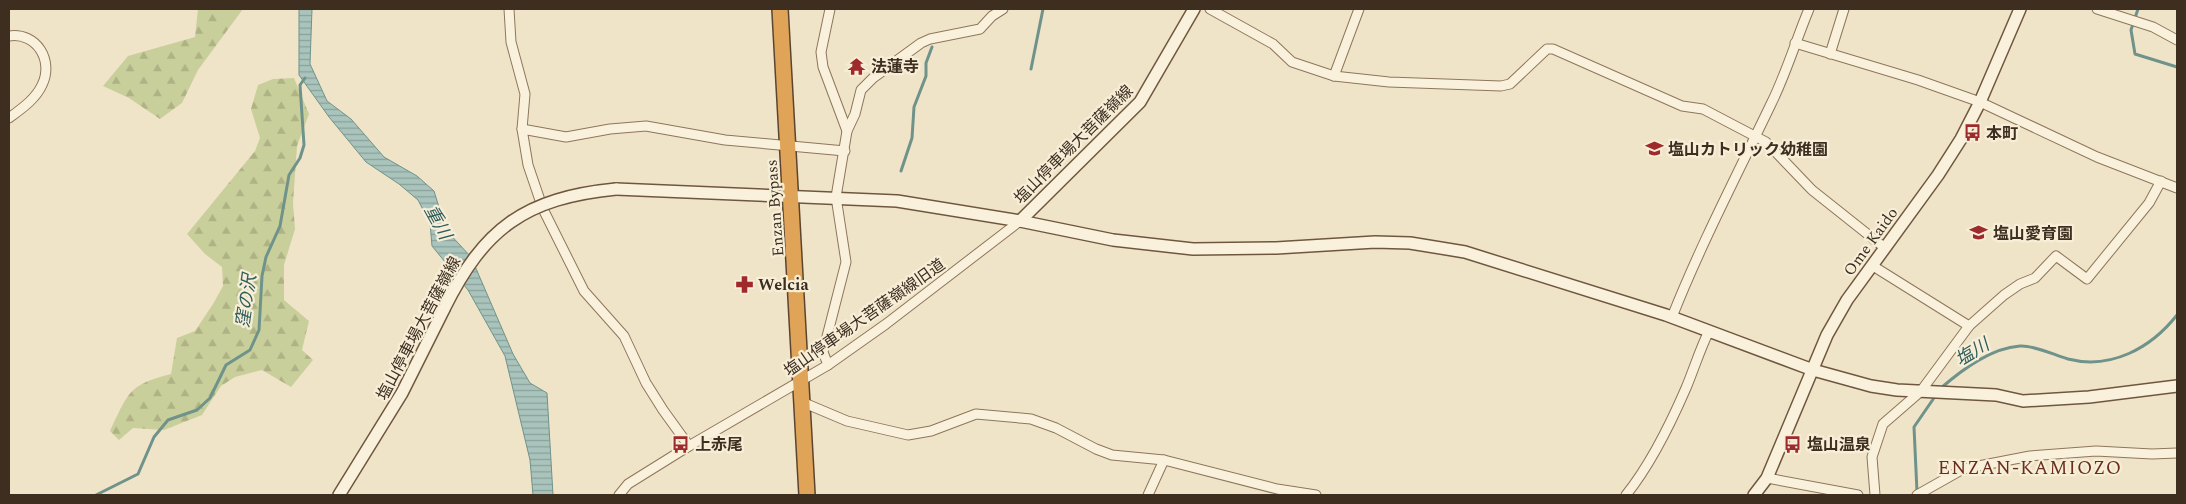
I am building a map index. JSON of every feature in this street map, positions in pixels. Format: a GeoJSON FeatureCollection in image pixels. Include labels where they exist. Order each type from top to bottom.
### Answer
{"type":"FeatureCollection","features":[{"type":"Feature","properties":{"kind":"highway","name":"Enzan Bypass"},"geometry":{"type":"LineString","coordinates":[[780,9],[807,495]]}},
{"type":"Feature","properties":{"kind":"street"},"geometry":{"type":"LineString","coordinates":[[509,9],[511,42],[525,94],[522,129],[528,165],[543,209],[584,291],[624,336],[646,382],[688,446]]}},
{"type":"Feature","properties":{"kind":"street"},"geometry":{"type":"LineString","coordinates":[[830,9],[821,52],[823,67],[847,131]]}},
{"type":"Feature","properties":{"kind":"street"},"geometry":{"type":"LineString","coordinates":[[828,365],[823,352],[846,262],[836,197],[847,131],[855,114],[861,90],[873,78],[921,43],[930,39],[980,29],[1002,9]]}},
{"type":"Feature","properties":{"kind":"street","name":"塩山停車場大菩薩嶺線"},"geometry":{"type":"LineString","coordinates":[[339,495],[402,393],[459,279],[477,254],[492,238],[518,217],[558,198],[616,189],[897,201],[1020,221],[1140,102],[1194,9]]}},
{"type":"Feature","properties":{"kind":"street"},"geometry":{"type":"LineString","coordinates":[[1210,9],[1273,44],[1292,62],[1334,76],[1389,82],[1501,86],[1510,84],[1546,49],[1553,49],[1682,106],[1703,109],[1766,142],[1812,190],[1885,248]]}},
{"type":"Feature","properties":{"kind":"street"},"geometry":{"type":"LineString","coordinates":[[1334,76],[1359,9]]}},
{"type":"Feature","properties":{"kind":"street"},"geometry":{"type":"LineString","coordinates":[[1672,317],[1680,293],[1754,136],[1772,103],[1809,9]]}},
{"type":"Feature","properties":{"kind":"street"},"geometry":{"type":"LineString","coordinates":[[1830,54],[1844,9]]}},
{"type":"Feature","properties":{"kind":"street","name":"Ome Kaido"},"geometry":{"type":"LineString","coordinates":[[1754,495],[1767,478],[1826,338],[1847,300],[1938,175],[1961,139],[1980,102],[2020,9]]}},
{"type":"Feature","properties":{"kind":"street"},"geometry":{"type":"LineString","coordinates":[[2097,9],[2153,27],[2177,40]]}},
{"type":"Feature","properties":{"kind":"street"},"geometry":{"type":"LineString","coordinates":[[9,36],[25,37],[34,42],[40,49],[47,66],[42,87],[29,103],[9,118]]}},
{"type":"Feature","properties":{"kind":"street"},"geometry":{"type":"LineString","coordinates":[[1795,43],[1918,80],[1980,102],[2097,156],[2177,188]]}},
{"type":"Feature","properties":{"kind":"street"},"geometry":{"type":"LineString","coordinates":[[522,129],[566,137],[610,129],[646,126],[725,140],[845,151]]}},
{"type":"Feature","properties":{"kind":"street"},"geometry":{"type":"LineString","coordinates":[[1875,495],[1872,457],[1883,424],[1921,391],[1969,326],[2004,295],[2020,284],[2035,278],[2056,256],[2087,279],[2149,203],[2161,181]]}},
{"type":"Feature","properties":{"kind":"street"},"geometry":{"type":"LineString","coordinates":[[1020,221],[1113,240],[1193,249],[1276,248],[1375,242],[1410,243],[1465,252],[1672,317],[1813,370],[1871,386],[1996,395],[2023,401],[2089,397],[2177,386]]}},
{"type":"Feature","properties":{"kind":"street","name":"塩山停車場大菩薩嶺線旧道"},"geometry":{"type":"LineString","coordinates":[[619,495],[628,484],[688,446],[828,365],[886,324],[1020,221]]}},
{"type":"Feature","properties":{"kind":"street"},"geometry":{"type":"LineString","coordinates":[[1872,266],[1969,326]]}},
{"type":"Feature","properties":{"kind":"street"},"geometry":{"type":"LineString","coordinates":[[1626,495],[1641,476],[1660,441],[1686,388],[1709,331]]}},
{"type":"Feature","properties":{"kind":"street"},"geometry":{"type":"LineString","coordinates":[[802,402],[847,421],[908,435],[931,431],[976,414],[1024,418],[1056,428],[1096,449],[1112,455],[1164,460],[1288,493],[1316,495]]}},
{"type":"Feature","properties":{"kind":"street"},"geometry":{"type":"LineString","coordinates":[[1919,495],[1963,469],[2030,456],[2096,451],[2177,453]]}},
{"type":"Feature","properties":{"kind":"street"},"geometry":{"type":"LineString","coordinates":[[1148,495],[1164,460]]}},
{"type":"Feature","properties":{"kind":"street"},"geometry":{"type":"LineString","coordinates":[[1767,478],[1858,495]]}},
{"type":"Feature","properties":{"kind":"green space"},"geometry":{"type":"Polygon","coordinates":[[[198,9],[243,9],[198,70],[182,103],[160,119],[129,98],[103,86],[128,56],[195,37],[198,9]]]}},
{"type":"Feature","properties":{"kind":"green space"},"geometry":{"type":"Polygon","coordinates":[[[294,78],[309,114],[297,146],[293,203],[295,229],[284,265],[284,300],[309,321],[302,350],[313,360],[291,387],[262,370],[235,377],[221,386],[202,415],[164,430],[133,428],[119,440],[110,431],[126,399],[146,382],[171,374],[177,338],[195,331],[223,286],[222,267],[205,254],[187,234],[255,151],[260,138],[251,109],[258,85],[273,79],[294,78]]]}},
{"type":"Feature","properties":{"kind":"water","name":"重川"},"geometry":{"type":"Polygon","coordinates":[[[299,9],[312,9],[310,64],[327,101],[351,119],[384,157],[417,176],[434,191],[446,230],[471,257],[513,354],[530,383],[547,393],[553,495],[533,495],[530,460],[505,356],[468,290],[432,246],[430,223],[418,200],[399,184],[366,162],[329,117],[299,75],[299,9]]]}},
{"type":"Feature","properties":{"kind":"waterway"},"geometry":{"type":"LineString","coordinates":[[1031,69],[1043,9]]}},
{"type":"Feature","properties":{"kind":"waterway","name":"塩川"},"geometry":{"type":"LineString","coordinates":[[2138,9],[2131,30],[2135,54],[2177,67]]}},
{"type":"Feature","properties":{"kind":"waterway"},"geometry":{"type":"LineString","coordinates":[[901,171],[912,138],[914,107],[926,76],[926,63],[932,47]]}},
{"type":"Feature","properties":{"kind":"waterway","name":"窪の沢"},"geometry":{"type":"LineString","coordinates":[[96,495],[138,474],[154,437],[168,420],[197,410],[210,398],[226,365],[250,350],[259,330],[262,276],[266,257],[280,226],[289,175],[300,158],[304,145],[300,85],[305,78]]}},
{"type":"Feature","properties":{"kind":"waterway","name":"塩川"},"geometry":{"type":"LineString","coordinates":[[1941,388],[1988,355],[2020,346],[2031,347],[2084,362],[2115,359],[2129,354],[2155,337],[2177,315]]}},
{"type":"Feature","properties":{"kind":"waterway","name":"塩川"},"geometry":{"type":"LineString","coordinates":[[1917,492],[1914,427],[1936,395]]}},
{"type":"Feature","properties":{"kind":"place","name":"法蓮寺"},"geometry":{"type":"Point","coordinates":[857,66]}},
{"type":"Feature","properties":{"kind":"place","name":"本町"},"geometry":{"type":"Point","coordinates":[1972,133]}},
{"type":"Feature","properties":{"kind":"place","name":"塩山カトリック幼稚園"},"geometry":{"type":"Point","coordinates":[1654,149]}},
{"type":"Feature","properties":{"kind":"place","name":"塩山愛育園"},"geometry":{"type":"Point","coordinates":[1979,233]}},
{"type":"Feature","properties":{"kind":"place","name":"Welcia"},"geometry":{"type":"Point","coordinates":[744,284]}},
{"type":"Feature","properties":{"kind":"place","name":"上赤尾"},"geometry":{"type":"Point","coordinates":[681,444]}},
{"type":"Feature","properties":{"kind":"place","name":"塩山温泉"},"geometry":{"type":"Point","coordinates":[1793,444]}},
{"type":"Feature","properties":{"kind":"district","name":"ENZAN-KAMIOZO"},"geometry":{"type":"Point","coordinates":[2030,467]}}]}
